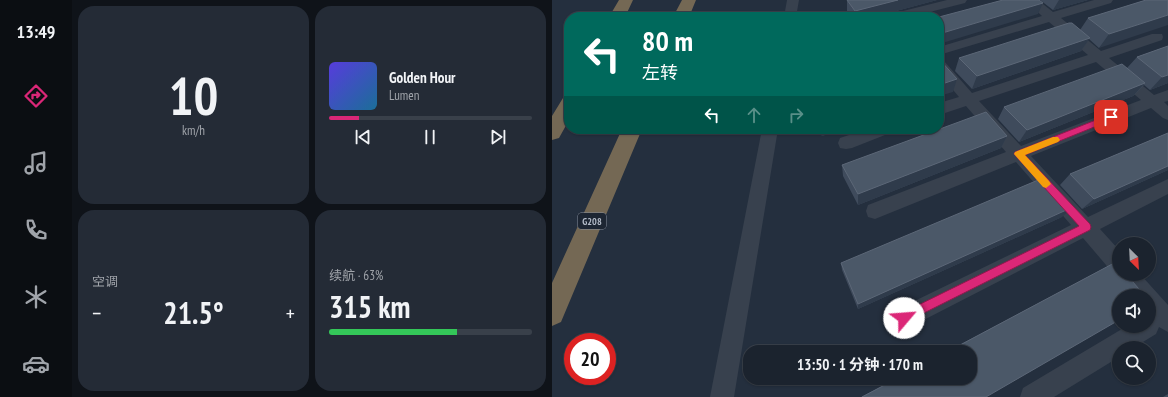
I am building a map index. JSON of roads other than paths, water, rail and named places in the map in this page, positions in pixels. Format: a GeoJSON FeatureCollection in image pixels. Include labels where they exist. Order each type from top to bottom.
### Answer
{"type":"FeatureCollection","features":[{"type":"Feature","properties":{"kind":"highway"},"geometry":{"type":"LineString","coordinates":[[620,12],[626,0]]}},
{"type":"Feature","properties":{"kind":"highway"},"geometry":{"type":"LineString","coordinates":[[683,12],[689,0]]}},
{"type":"Feature","properties":{"kind":"highway"},"geometry":{"type":"LineString","coordinates":[[552,133],[564,112]]}},
{"type":"Feature","properties":{"kind":"highway","name":"G208"},"geometry":{"type":"LineString","coordinates":[[552,313],[630,134]]}},
{"type":"Feature","properties":{"kind":"street"},"geometry":{"type":"LineString","coordinates":[[791,12],[793,0]]}},
{"type":"Feature","properties":{"kind":"street"},"geometry":{"type":"LineString","coordinates":[[914,12],[961,0]]}},
{"type":"Feature","properties":{"kind":"street"},"geometry":{"type":"LineString","coordinates":[[1031,0],[1168,114]]}},
{"type":"Feature","properties":{"kind":"street"},"geometry":{"type":"LineString","coordinates":[[944,49],[1107,0]]}},
{"type":"Feature","properties":{"kind":"street"},"geometry":{"type":"LineString","coordinates":[[944,107],[1157,36]]}},
{"type":"Feature","properties":{"kind":"street"},"geometry":{"type":"LineString","coordinates":[[944,70],[968,99],[1112,257]]}},
{"type":"Feature","properties":{"kind":"street"},"geometry":{"type":"LineString","coordinates":[[875,210],[1168,95]]}},
{"type":"Feature","properties":{"kind":"street"},"geometry":{"type":"LineString","coordinates":[[722,397],[769,134]]}},
{"type":"Feature","properties":{"kind":"street"},"geometry":{"type":"LineString","coordinates":[[846,143],[870,134]]}},
{"type":"Feature","properties":{"kind":"street"},"geometry":{"type":"LineString","coordinates":[[904,318],[1168,186]]}},
{"type":"Feature","properties":{"kind":"street"},"geometry":{"type":"LineString","coordinates":[[1133,281],[1140,289]]}},
{"type":"Feature","properties":{"kind":"street"},"geometry":{"type":"LineString","coordinates":[[1032,397],[1157,322]]}}]}
